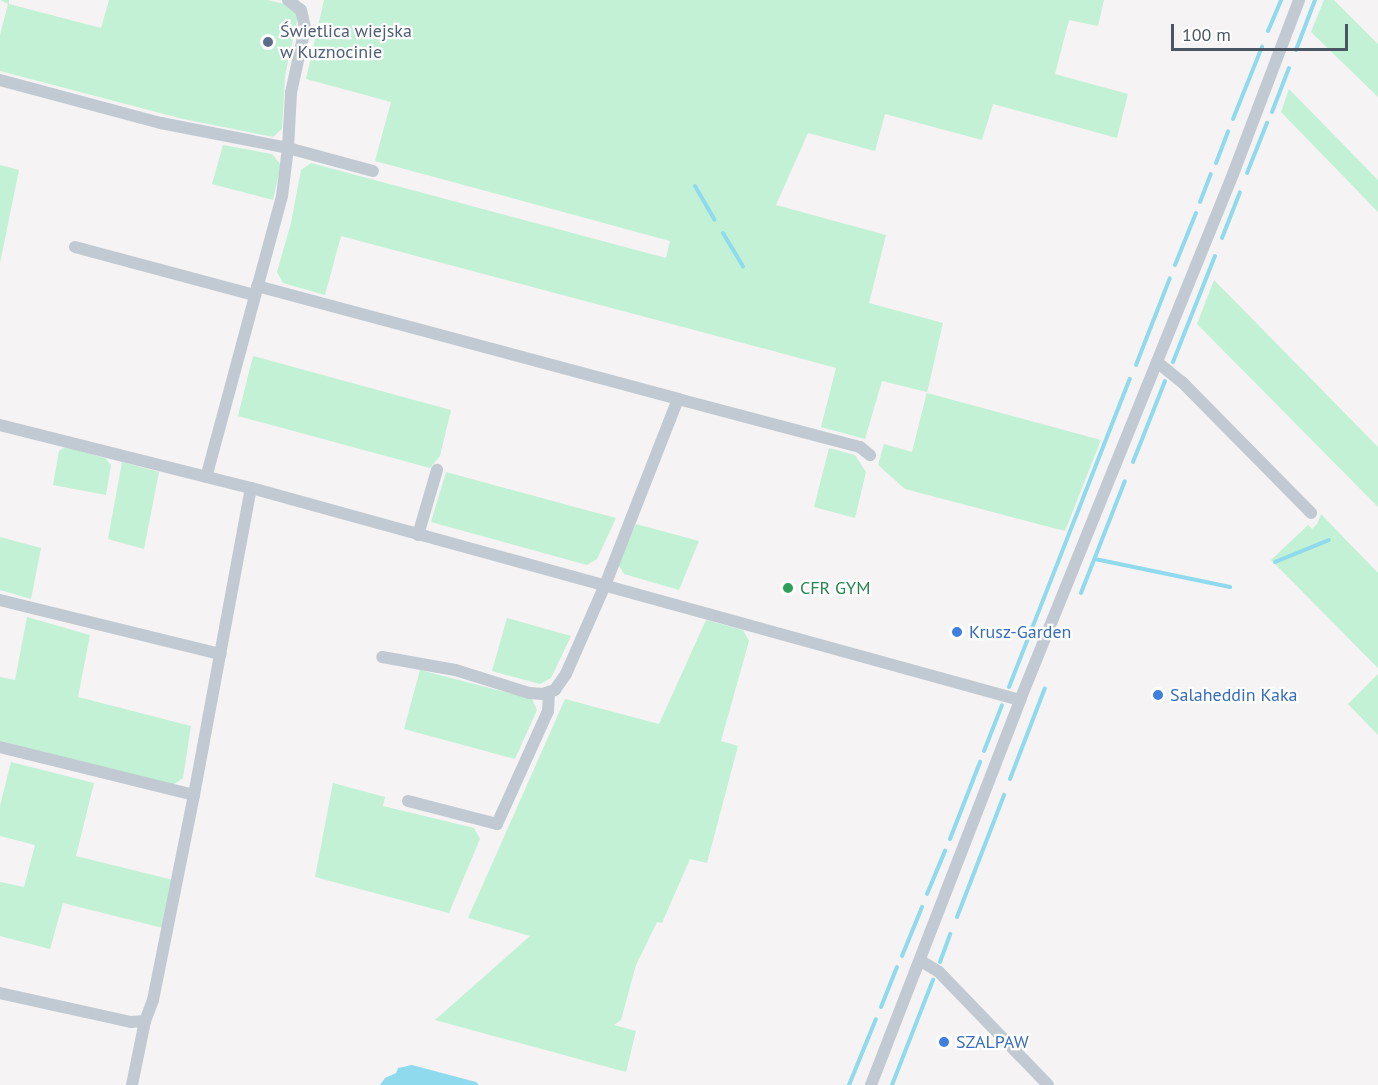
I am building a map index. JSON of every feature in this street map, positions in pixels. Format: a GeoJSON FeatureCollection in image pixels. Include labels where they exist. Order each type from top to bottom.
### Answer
{"type":"FeatureCollection","features":[{"type":"Feature","properties":{"kind":"street"},"geometry":{"type":"LineString","coordinates":[[206,477],[282,196],[291,93],[305,28],[301,10],[288,0]]}},
{"type":"Feature","properties":{"kind":"street"},"geometry":{"type":"LineString","coordinates":[[871,1085],[921,962],[1020,700],[1157,362],[1299,0]]}},
{"type":"Feature","properties":{"kind":"street"},"geometry":{"type":"LineString","coordinates":[[0,80],[161,123],[288,148],[373,171]]}},
{"type":"Feature","properties":{"kind":"street"},"geometry":{"type":"LineString","coordinates":[[75,247],[256,290],[678,399],[860,447],[870,455]]}},
{"type":"Feature","properties":{"kind":"street"},"geometry":{"type":"LineString","coordinates":[[1157,362],[1182,382],[1311,513]]}},
{"type":"Feature","properties":{"kind":"street"},"geometry":{"type":"LineString","coordinates":[[382,657],[455,670],[529,693],[555,690],[566,674],[605,585],[678,399]]}},
{"type":"Feature","properties":{"kind":"street"},"geometry":{"type":"LineString","coordinates":[[0,425],[251,488],[1020,700]]}},
{"type":"Feature","properties":{"kind":"street"},"geometry":{"type":"LineString","coordinates":[[418,535],[437,470]]}},
{"type":"Feature","properties":{"kind":"street"},"geometry":{"type":"LineString","coordinates":[[132,1085],[145,1022],[153,1000],[194,795],[251,488]]}},
{"type":"Feature","properties":{"kind":"street"},"geometry":{"type":"LineString","coordinates":[[0,600],[220,654]]}},
{"type":"Feature","properties":{"kind":"street"},"geometry":{"type":"LineString","coordinates":[[408,801],[497,824],[548,711],[549,692]]}},
{"type":"Feature","properties":{"kind":"street"},"geometry":{"type":"LineString","coordinates":[[0,747],[194,795]]}},
{"type":"Feature","properties":{"kind":"street"},"geometry":{"type":"LineString","coordinates":[[921,962],[939,972],[1048,1085]]}},
{"type":"Feature","properties":{"kind":"street"},"geometry":{"type":"LineString","coordinates":[[0,993],[131,1022],[145,1022]]}},
{"type":"Feature","properties":{"kind":"green space"},"geometry":{"type":"Polygon","coordinates":[[[0,0],[9,0],[9,4],[101,28],[109,0],[268,0],[292,6],[298,17],[285,76],[282,129],[273,137],[183,119],[0,71],[0,35],[8,4],[0,0]]]}},
{"type":"Feature","properties":{"kind":"green space"},"geometry":{"type":"Polygon","coordinates":[[[324,0],[1104,0],[1098,26],[1069,20],[1055,74],[1128,94],[1117,138],[993,104],[982,140],[885,114],[875,151],[808,133],[776,205],[886,235],[869,303],[943,323],[927,393],[1101,440],[1065,531],[905,489],[878,465],[884,444],[912,452],[927,392],[882,381],[865,439],[821,427],[836,368],[717,336],[341,236],[325,295],[283,283],[277,272],[291,223],[301,170],[311,163],[666,258],[670,241],[375,161],[391,102],[306,79],[324,0]]]}},
{"type":"Feature","properties":{"kind":"green space"},"geometry":{"type":"Polygon","coordinates":[[[1324,0],[1334,0],[1378,44],[1378,97],[1311,32],[1324,0]]]}},
{"type":"Feature","properties":{"kind":"green space"},"geometry":{"type":"Polygon","coordinates":[[[1289,89],[1378,180],[1378,212],[1281,112],[1289,89]]]}},
{"type":"Feature","properties":{"kind":"green space"},"geometry":{"type":"Polygon","coordinates":[[[223,145],[272,154],[281,165],[273,200],[212,184],[223,145]]]}},
{"type":"Feature","properties":{"kind":"green space"},"geometry":{"type":"Polygon","coordinates":[[[0,165],[19,170],[0,263],[0,165]]]}},
{"type":"Feature","properties":{"kind":"green space"},"geometry":{"type":"Polygon","coordinates":[[[1214,280],[1378,447],[1378,507],[1197,324],[1214,280]]]}},
{"type":"Feature","properties":{"kind":"green space"},"geometry":{"type":"Polygon","coordinates":[[[253,356],[451,410],[440,456],[430,468],[238,416],[253,356]]]}},
{"type":"Feature","properties":{"kind":"green space"},"geometry":{"type":"Polygon","coordinates":[[[65,447],[105,458],[111,465],[106,495],[53,485],[59,451],[65,447]]]}},
{"type":"Feature","properties":{"kind":"green space"},"geometry":{"type":"Polygon","coordinates":[[[829,448],[855,455],[866,472],[855,518],[814,507],[829,448]]]}},
{"type":"Feature","properties":{"kind":"green space"},"geometry":{"type":"Polygon","coordinates":[[[122,462],[159,472],[144,549],[108,539],[122,462]]]}},
{"type":"Feature","properties":{"kind":"green space"},"geometry":{"type":"Polygon","coordinates":[[[446,472],[616,518],[597,559],[587,565],[431,522],[446,472]]]}},
{"type":"Feature","properties":{"kind":"green space"},"geometry":{"type":"Polygon","coordinates":[[[1321,514],[1378,573],[1378,668],[1271,560],[1308,525],[1312,529],[1321,514]]]}},
{"type":"Feature","properties":{"kind":"green space"},"geometry":{"type":"Polygon","coordinates":[[[636,524],[699,541],[679,590],[624,574],[618,564],[636,524]]]}},
{"type":"Feature","properties":{"kind":"green space"},"geometry":{"type":"Polygon","coordinates":[[[0,537],[41,548],[31,599],[0,590],[0,537]]]}},
{"type":"Feature","properties":{"kind":"green space"},"geometry":{"type":"Polygon","coordinates":[[[27,617],[90,635],[78,697],[191,726],[183,778],[173,785],[0,741],[0,677],[15,680],[27,617]]]}},
{"type":"Feature","properties":{"kind":"green space"},"geometry":{"type":"Polygon","coordinates":[[[507,618],[571,636],[551,678],[540,684],[492,671],[507,618]]]}},
{"type":"Feature","properties":{"kind":"green space"},"geometry":{"type":"Polygon","coordinates":[[[706,620],[743,630],[749,641],[721,741],[738,746],[707,863],[690,859],[662,923],[657,922],[636,965],[621,1020],[614,1025],[636,1031],[626,1072],[435,1020],[530,936],[468,918],[565,699],[659,724],[706,620]]]}},
{"type":"Feature","properties":{"kind":"green space"},"geometry":{"type":"Polygon","coordinates":[[[420,670],[532,699],[537,710],[515,759],[404,729],[420,670]]]}},
{"type":"Feature","properties":{"kind":"green space"},"geometry":{"type":"Polygon","coordinates":[[[1378,674],[1378,735],[1348,704],[1378,674]]]}},
{"type":"Feature","properties":{"kind":"green space"},"geometry":{"type":"Polygon","coordinates":[[[11,762],[94,783],[76,856],[173,880],[163,928],[63,903],[50,949],[0,936],[0,882],[24,887],[35,845],[0,836],[0,806],[11,762]]]}},
{"type":"Feature","properties":{"kind":"green space"},"geometry":{"type":"Polygon","coordinates":[[[333,783],[385,797],[383,806],[474,828],[480,839],[449,913],[315,877],[333,783]]]}},
{"type":"Feature","properties":{"kind":"water"},"geometry":{"type":"Polygon","coordinates":[[[412,1065],[476,1082],[479,1085],[380,1085],[385,1078],[396,1073],[398,1068],[412,1065]]]}},
{"type":"Feature","properties":{"kind":"waterway"},"geometry":{"type":"LineString","coordinates":[[1268,31],[1281,0]]}},
{"type":"Feature","properties":{"kind":"waterway"},"geometry":{"type":"LineString","coordinates":[[1296,50],[1315,0]]}},
{"type":"Feature","properties":{"kind":"waterway"},"geometry":{"type":"LineString","coordinates":[[1233,119],[1262,47]]}},
{"type":"Feature","properties":{"kind":"waterway"},"geometry":{"type":"LineString","coordinates":[[1272,112],[1289,68]]}},
{"type":"Feature","properties":{"kind":"waterway"},"geometry":{"type":"LineString","coordinates":[[1247,173],[1267,123]]}},
{"type":"Feature","properties":{"kind":"waterway"},"geometry":{"type":"LineString","coordinates":[[1216,163],[1228,131]]}},
{"type":"Feature","properties":{"kind":"waterway"},"geometry":{"type":"LineString","coordinates":[[1200,202],[1211,174]]}},
{"type":"Feature","properties":{"kind":"waterway"},"geometry":{"type":"LineString","coordinates":[[695,186],[715,220]]}},
{"type":"Feature","properties":{"kind":"waterway"},"geometry":{"type":"LineString","coordinates":[[1222,238],[1240,192]]}},
{"type":"Feature","properties":{"kind":"waterway"},"geometry":{"type":"LineString","coordinates":[[1175,265],[1196,213]]}},
{"type":"Feature","properties":{"kind":"waterway"},"geometry":{"type":"LineString","coordinates":[[723,233],[743,266]]}},
{"type":"Feature","properties":{"kind":"waterway"},"geometry":{"type":"LineString","coordinates":[[1173,362],[1215,256]]}},
{"type":"Feature","properties":{"kind":"waterway"},"geometry":{"type":"LineString","coordinates":[[1136,365],[1170,278]]}},
{"type":"Feature","properties":{"kind":"waterway"},"geometry":{"type":"LineString","coordinates":[[1009,687],[1130,379]]}},
{"type":"Feature","properties":{"kind":"waterway"},"geometry":{"type":"LineString","coordinates":[[1133,462],[1165,381]]}},
{"type":"Feature","properties":{"kind":"waterway"},"geometry":{"type":"LineString","coordinates":[[1081,593],[1125,481]]}},
{"type":"Feature","properties":{"kind":"waterway"},"geometry":{"type":"LineString","coordinates":[[1275,562],[1329,540]]}},
{"type":"Feature","properties":{"kind":"waterway"},"geometry":{"type":"LineString","coordinates":[[1095,559],[1230,587]]}},
{"type":"Feature","properties":{"kind":"waterway"},"geometry":{"type":"LineString","coordinates":[[1010,779],[1045,688]]}},
{"type":"Feature","properties":{"kind":"waterway"},"geometry":{"type":"LineString","coordinates":[[984,751],[1002,705]]}},
{"type":"Feature","properties":{"kind":"waterway"},"geometry":{"type":"LineString","coordinates":[[950,839],[980,762]]}},
{"type":"Feature","properties":{"kind":"waterway"},"geometry":{"type":"LineString","coordinates":[[957,917],[1004,795]]}},
{"type":"Feature","properties":{"kind":"waterway"},"geometry":{"type":"LineString","coordinates":[[927,894],[945,851]]}},
{"type":"Feature","properties":{"kind":"waterway"},"geometry":{"type":"LineString","coordinates":[[902,956],[922,907]]}},
{"type":"Feature","properties":{"kind":"waterway"},"geometry":{"type":"LineString","coordinates":[[940,962],[950,934]]}},
{"type":"Feature","properties":{"kind":"waterway"},"geometry":{"type":"LineString","coordinates":[[881,1007],[897,967]]}},
{"type":"Feature","properties":{"kind":"waterway"},"geometry":{"type":"LineString","coordinates":[[892,1085],[933,980]]}},
{"type":"Feature","properties":{"kind":"waterway"},"geometry":{"type":"LineString","coordinates":[[849,1085],[876,1019]]}},
{"type":"Feature","properties":{"kind":"place","name":"Świetlica wiejska w Kuznocinie"},"geometry":{"type":"Point","coordinates":[268,42]}},
{"type":"Feature","properties":{"kind":"place","name":"CFR GYM"},"geometry":{"type":"Point","coordinates":[788,588]}},
{"type":"Feature","properties":{"kind":"place","name":"Krusz-Garden"},"geometry":{"type":"Point","coordinates":[957,632]}},
{"type":"Feature","properties":{"kind":"place","name":"Salaheddin Kaka"},"geometry":{"type":"Point","coordinates":[1158,695]}},
{"type":"Feature","properties":{"kind":"place","name":"SZALPAW"},"geometry":{"type":"Point","coordinates":[944,1042]}}]}
